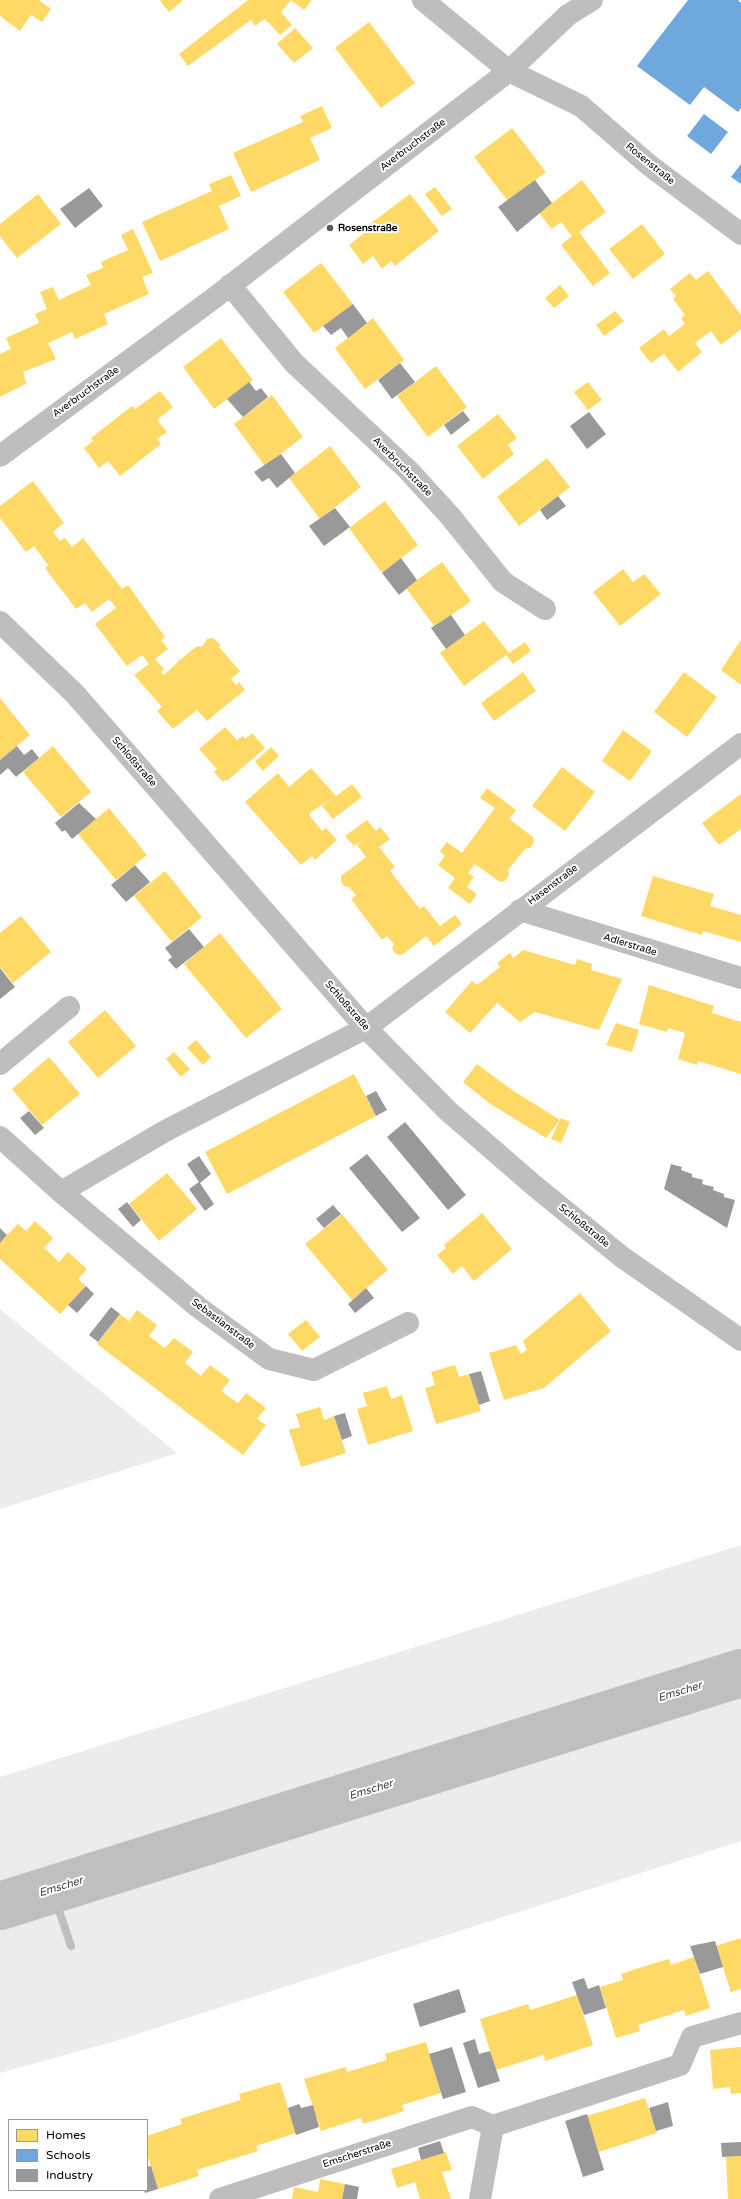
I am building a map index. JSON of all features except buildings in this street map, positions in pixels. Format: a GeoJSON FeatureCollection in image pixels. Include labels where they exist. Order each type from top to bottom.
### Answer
{"type":"FeatureCollection","features":[{"type":"Feature","properties":{"kind":"street","name":"Rosenstraße"},"geometry":{"type":"LineString","coordinates":[[423,0],[509,71],[581,106],[649,165],[741,234]]}},
{"type":"Feature","properties":{"kind":"street","name":"Averbruchstraße"},"geometry":{"type":"LineString","coordinates":[[0,456],[230,285],[509,71],[568,15],[592,0]]}},
{"type":"Feature","properties":{"kind":"street","name":"Averbruchstraße"},"geometry":{"type":"LineString","coordinates":[[230,285],[294,363],[408,471],[450,516],[503,582],[545,609]]}},
{"type":"Feature","properties":{"kind":"street","name":"Schloßstraße"},"geometry":{"type":"LineString","coordinates":[[0,622],[75,694],[366,1028],[448,1111],[537,1188],[622,1257],[741,1340]]}},
{"type":"Feature","properties":{"kind":"street","name":"Hasenstraße"},"geometry":{"type":"LineString","coordinates":[[366,1028],[741,744]]}},
{"type":"Feature","properties":{"kind":"street","name":"Adlerstraße"},"geometry":{"type":"LineString","coordinates":[[520,910],[741,978]]}},
{"type":"Feature","properties":{"kind":"street"},"geometry":{"type":"LineString","coordinates":[[0,1064],[69,1007]]}},
{"type":"Feature","properties":{"kind":"street"},"geometry":{"type":"LineString","coordinates":[[61,1192],[167,1130],[366,1028]]}},
{"type":"Feature","properties":{"kind":"street","name":"Sebastianstraße"},"geometry":{"type":"LineString","coordinates":[[0,1137],[61,1192],[198,1307],[270,1359],[314,1370],[408,1323]]}},
{"type":"Feature","properties":{"kind":"street"},"geometry":{"type":"LineString","coordinates":[[480,2199],[493,2126],[680,2065],[692,2037],[741,2023]]}},
{"type":"Feature","properties":{"kind":"street","name":"Emscherstraße"},"geometry":{"type":"LineString","coordinates":[[220,2199],[472,2117],[493,2126]]}},
{"type":"Feature","properties":{"kind":"shaded area"},"geometry":{"type":"Polygon","coordinates":[[[0,1309],[55,1354],[177,1453],[0,1509],[0,1309]]]}},
{"type":"Feature","properties":{"kind":"shaded area"},"geometry":{"type":"Polygon","coordinates":[[[741,1545],[741,1841],[109,2043],[0,2073],[0,1777],[741,1545]]]}},
{"type":"Feature","properties":{"kind":"waterway","name":"Emscher"},"geometry":{"type":"LineString","coordinates":[[0,1906],[741,1673]]}},
{"type":"Feature","properties":{"kind":"waterway"},"geometry":{"type":"LineString","coordinates":[[52,1890],[71,1946]]}},
{"type":"Feature","properties":{"kind":"place","name":"Rosenstraße"},"geometry":{"type":"Point","coordinates":[330,228]}}]}
